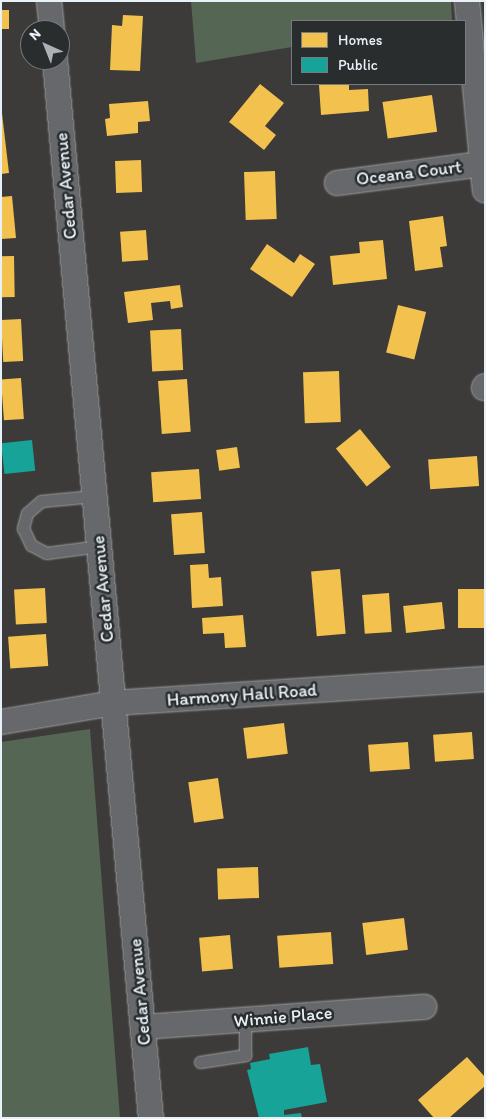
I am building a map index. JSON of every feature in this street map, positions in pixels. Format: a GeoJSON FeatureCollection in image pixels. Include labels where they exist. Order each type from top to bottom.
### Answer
{"type":"FeatureCollection","features":[{"type":"Feature","properties":{"kind":"street"},"geometry":{"type":"LineString","coordinates":[[49,1],[51,20]]}},
{"type":"Feature","properties":{"kind":"street"},"geometry":{"type":"LineString","coordinates":[[467,1],[481,164],[485,190]]}},
{"type":"Feature","properties":{"kind":"street","name":"Cedar Avenue"},"geometry":{"type":"LineString","coordinates":[[56,70],[151,1118]]}},
{"type":"Feature","properties":{"kind":"street","name":"Oceana Court"},"geometry":{"type":"LineString","coordinates":[[337,183],[481,164]]}},
{"type":"Feature","properties":{"kind":"street","name":"Harmony Hall Road"},"geometry":{"type":"LineString","coordinates":[[1,722],[113,703],[485,679]]}},
{"type":"Feature","properties":{"kind":"street","name":"Winnie Place"},"geometry":{"type":"LineString","coordinates":[[143,1028],[424,1007]]}},
{"type":"Feature","properties":{"kind":"lane"},"geometry":{"type":"LineString","coordinates":[[94,496],[41,501],[27,513],[23,528],[31,544],[46,553],[99,546]]}},
{"type":"Feature","properties":{"kind":"lane"},"geometry":{"type":"LineString","coordinates":[[200,1062],[244,1055],[245,1020]]}},
{"type":"Feature","properties":{"kind":"green space"},"geometry":{"type":"Polygon","coordinates":[[[191,1],[451,1],[452,20],[291,20],[291,47],[196,63],[191,1]]]}},
{"type":"Feature","properties":{"kind":"green space"},"geometry":{"type":"Polygon","coordinates":[[[90,729],[120,1118],[1,1118],[1,742],[90,729]]]}},
{"type":"Feature","properties":{"kind":"building: Homes"},"geometry":{"type":"Polygon","coordinates":[[[1,10],[9,10],[9,29],[1,29],[1,10]]]}},
{"type":"Feature","properties":{"kind":"building: Homes"},"geometry":{"type":"Polygon","coordinates":[[[123,15],[143,16],[140,71],[110,70],[112,25],[122,26],[123,15]]]}},
{"type":"Feature","properties":{"kind":"building: Homes"},"geometry":{"type":"Polygon","coordinates":[[[260,84],[284,103],[265,126],[276,135],[264,150],[229,122],[260,84]]]}},
{"type":"Feature","properties":{"kind":"building: Homes"},"geometry":{"type":"Polygon","coordinates":[[[319,85],[349,85],[349,90],[368,89],[369,111],[321,115],[319,85]]]}},
{"type":"Feature","properties":{"kind":"building: Homes"},"geometry":{"type":"Polygon","coordinates":[[[432,95],[437,132],[388,139],[382,102],[432,95]]]}},
{"type":"Feature","properties":{"kind":"building: Homes"},"geometry":{"type":"Polygon","coordinates":[[[148,101],[150,121],[138,122],[138,133],[107,136],[105,119],[110,118],[109,104],[148,101]]]}},
{"type":"Feature","properties":{"kind":"building: Homes"},"geometry":{"type":"Polygon","coordinates":[[[1,105],[9,173],[1,174],[1,105]]]}},
{"type":"Feature","properties":{"kind":"building: Homes"},"geometry":{"type":"Polygon","coordinates":[[[141,160],[142,192],[116,193],[115,161],[141,160]]]}},
{"type":"Feature","properties":{"kind":"building: Homes"},"geometry":{"type":"Polygon","coordinates":[[[275,171],[277,219],[246,220],[244,172],[275,171]]]}},
{"type":"Feature","properties":{"kind":"building: Homes"},"geometry":{"type":"Polygon","coordinates":[[[12,196],[16,238],[1,239],[1,197],[12,196]]]}},
{"type":"Feature","properties":{"kind":"building: Homes"},"geometry":{"type":"Polygon","coordinates":[[[443,216],[447,246],[440,247],[443,267],[415,271],[409,221],[443,216]]]}},
{"type":"Feature","properties":{"kind":"building: Homes"},"geometry":{"type":"Polygon","coordinates":[[[146,230],[148,260],[122,262],[120,232],[146,230]]]}},
{"type":"Feature","properties":{"kind":"building: Homes"},"geometry":{"type":"Polygon","coordinates":[[[383,240],[387,279],[333,285],[330,256],[360,253],[359,242],[383,240]]]}},
{"type":"Feature","properties":{"kind":"building: Homes"},"geometry":{"type":"Polygon","coordinates":[[[267,244],[294,263],[300,254],[315,264],[292,297],[250,269],[267,244]]]}},
{"type":"Feature","properties":{"kind":"building: Homes"},"geometry":{"type":"Polygon","coordinates":[[[1,256],[14,256],[15,297],[2,297],[1,256]]]}},
{"type":"Feature","properties":{"kind":"building: Homes"},"geometry":{"type":"Polygon","coordinates":[[[180,285],[183,307],[171,309],[170,301],[151,303],[153,320],[128,323],[124,292],[180,285]]]}},
{"type":"Feature","properties":{"kind":"building: Homes"},"geometry":{"type":"Polygon","coordinates":[[[398,305],[426,312],[414,360],[386,353],[398,305]]]}},
{"type":"Feature","properties":{"kind":"building: Homes"},"geometry":{"type":"Polygon","coordinates":[[[21,319],[23,361],[3,362],[1,320],[21,319]]]}},
{"type":"Feature","properties":{"kind":"building: Homes"},"geometry":{"type":"Polygon","coordinates":[[[181,329],[183,370],[152,372],[150,331],[181,329]]]}},
{"type":"Feature","properties":{"kind":"building: Homes"},"geometry":{"type":"Polygon","coordinates":[[[339,371],[341,422],[305,423],[303,372],[339,371]]]}},
{"type":"Feature","properties":{"kind":"building: Homes"},"geometry":{"type":"Polygon","coordinates":[[[21,378],[24,419],[4,420],[1,379],[21,378]]]}},
{"type":"Feature","properties":{"kind":"building: Homes"},"geometry":{"type":"Polygon","coordinates":[[[187,379],[191,432],[162,434],[158,381],[187,379]]]}},
{"type":"Feature","properties":{"kind":"building: Homes"},"geometry":{"type":"Polygon","coordinates":[[[360,429],[391,467],[367,487],[336,449],[360,429]]]}},
{"type":"Feature","properties":{"kind":"building: Homes"},"geometry":{"type":"Polygon","coordinates":[[[237,447],[240,468],[219,471],[216,450],[237,447]]]}},
{"type":"Feature","properties":{"kind":"building: Homes"},"geometry":{"type":"Polygon","coordinates":[[[477,456],[479,486],[430,489],[428,459],[477,456]]]}},
{"type":"Feature","properties":{"kind":"building: Homes"},"geometry":{"type":"Polygon","coordinates":[[[199,469],[201,499],[153,502],[151,472],[199,469]]]}},
{"type":"Feature","properties":{"kind":"building: Homes"},"geometry":{"type":"Polygon","coordinates":[[[202,512],[205,553],[174,555],[171,514],[202,512]]]}},
{"type":"Feature","properties":{"kind":"building: Homes"},"geometry":{"type":"Polygon","coordinates":[[[208,564],[209,578],[221,577],[223,606],[192,608],[190,565],[208,564]]]}},
{"type":"Feature","properties":{"kind":"building: Homes"},"geometry":{"type":"Polygon","coordinates":[[[340,569],[346,634],[317,636],[311,572],[340,569]]]}},
{"type":"Feature","properties":{"kind":"building: Homes"},"geometry":{"type":"Polygon","coordinates":[[[45,588],[47,623],[16,625],[14,590],[45,588]]]}},
{"type":"Feature","properties":{"kind":"building: Homes"},"geometry":{"type":"Polygon","coordinates":[[[458,589],[485,589],[485,628],[458,628],[458,589]]]}},
{"type":"Feature","properties":{"kind":"building: Homes"},"geometry":{"type":"Polygon","coordinates":[[[389,593],[392,632],[365,634],[362,595],[389,593]]]}},
{"type":"Feature","properties":{"kind":"building: Homes"},"geometry":{"type":"Polygon","coordinates":[[[442,602],[445,629],[406,633],[403,606],[442,602]]]}},
{"type":"Feature","properties":{"kind":"building: Homes"},"geometry":{"type":"Polygon","coordinates":[[[243,615],[246,647],[225,648],[224,633],[203,634],[202,618],[243,615]]]}},
{"type":"Feature","properties":{"kind":"building: Homes"},"geometry":{"type":"Polygon","coordinates":[[[46,634],[48,666],[10,669],[8,637],[46,634]]]}},
{"type":"Feature","properties":{"kind":"building: Homes"},"geometry":{"type":"Polygon","coordinates":[[[284,723],[288,754],[247,759],[243,728],[284,723]]]}},
{"type":"Feature","properties":{"kind":"building: Homes"},"geometry":{"type":"Polygon","coordinates":[[[472,732],[474,759],[435,762],[433,735],[472,732]]]}},
{"type":"Feature","properties":{"kind":"building: Homes"},"geometry":{"type":"Polygon","coordinates":[[[408,742],[410,769],[370,772],[368,745],[408,742]]]}},
{"type":"Feature","properties":{"kind":"building: Homes"},"geometry":{"type":"Polygon","coordinates":[[[218,778],[224,819],[194,823],[188,782],[218,778]]]}},
{"type":"Feature","properties":{"kind":"building: Homes"},"geometry":{"type":"Polygon","coordinates":[[[258,867],[259,898],[218,899],[217,868],[258,867]]]}},
{"type":"Feature","properties":{"kind":"building: Homes"},"geometry":{"type":"Polygon","coordinates":[[[404,918],[408,950],[366,955],[362,923],[404,918]]]}},
{"type":"Feature","properties":{"kind":"building: Homes"},"geometry":{"type":"Polygon","coordinates":[[[331,932],[333,964],[279,968],[277,936],[331,932]]]}},
{"type":"Feature","properties":{"kind":"building: Homes"},"geometry":{"type":"Polygon","coordinates":[[[230,935],[233,969],[202,972],[199,938],[230,935]]]}},
{"type":"Feature","properties":{"kind":"building: Homes"},"geometry":{"type":"Polygon","coordinates":[[[467,1057],[485,1077],[485,1086],[449,1118],[434,1118],[418,1100],[467,1057]]]}},
{"type":"Feature","properties":{"kind":"building: Public"},"geometry":{"type":"Polygon","coordinates":[[[32,440],[35,471],[4,474],[1,443],[32,440]]]}},
{"type":"Feature","properties":{"kind":"building: Public"},"geometry":{"type":"Polygon","coordinates":[[[308,1047],[311,1065],[320,1064],[327,1102],[284,1110],[284,1115],[301,1113],[302,1118],[259,1118],[247,1070],[251,1069],[250,1063],[270,1059],[269,1054],[308,1047]]]}}]}
